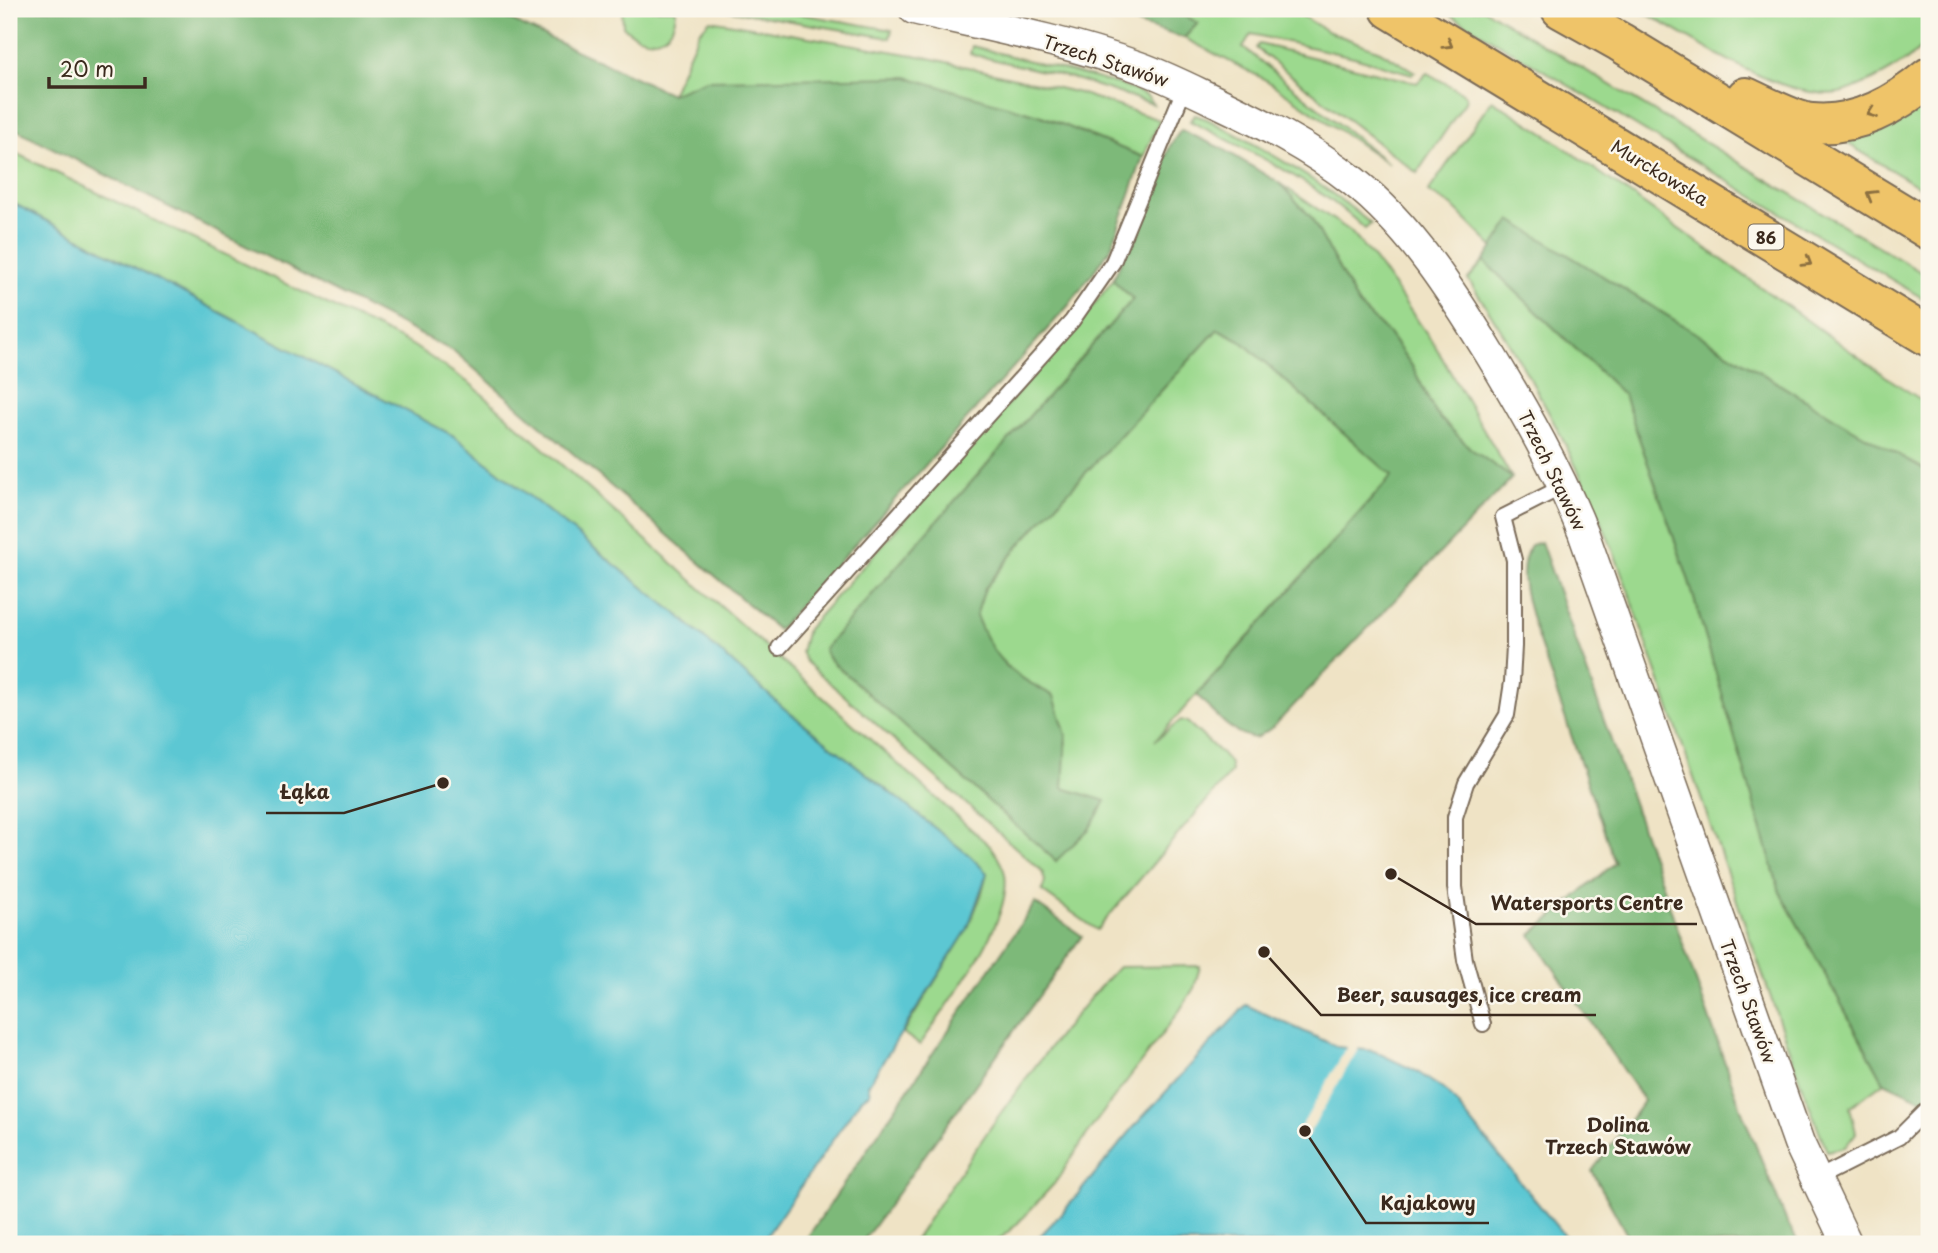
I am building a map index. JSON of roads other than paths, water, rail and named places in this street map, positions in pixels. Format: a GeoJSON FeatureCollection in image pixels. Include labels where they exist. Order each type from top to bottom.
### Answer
{"type":"FeatureCollection","features":[{"type":"Feature","properties":{"kind":"highway","name":"Murckowska"},"geometry":{"type":"LineString","coordinates":[[1390,9],[1929,337]]}},
{"type":"Feature","properties":{"kind":"highway"},"geometry":{"type":"LineString","coordinates":[[1561,9],[1929,230]]}},
{"type":"Feature","properties":{"kind":"highway"},"geometry":{"type":"LineString","coordinates":[[1620,42],[1810,123],[1852,121],[1881,110],[1911,92],[1929,76]]}},
{"type":"Feature","properties":{"kind":"street","name":"Trzech Stawów"},"geometry":{"type":"LineString","coordinates":[[914,9],[1065,44],[1140,67],[1256,120],[1353,181],[1395,220],[1425,256],[1471,322],[1519,401],[1565,486],[1799,1143],[1847,1244]]}},
{"type":"Feature","properties":{"kind":"lane"},"geometry":{"type":"LineString","coordinates":[[779,648],[1072,321],[1113,262],[1185,87]]}},
{"type":"Feature","properties":{"kind":"lane"},"geometry":{"type":"LineString","coordinates":[[1483,1024],[1465,960],[1455,887],[1455,817],[1466,783],[1507,715],[1509,704],[1514,646],[1514,560],[1503,517],[1565,486]]}},
{"type":"Feature","properties":{"kind":"lane"},"geometry":{"type":"LineString","coordinates":[[1816,1179],[1899,1137],[1924,1112]]}},
{"type":"Feature","properties":{"kind":"water"},"geometry":{"type":"Polygon","coordinates":[[[9,201],[454,436],[679,616],[786,710],[970,856],[987,873],[967,930],[868,1085],[870,1093],[861,1099],[761,1244],[9,1244],[9,201]]]}},
{"type":"Feature","properties":{"kind":"water"},"geometry":{"type":"Polygon","coordinates":[[[1246,1005],[1338,1047],[1374,1051],[1416,1071],[1447,1092],[1571,1244],[1032,1244],[1063,1212],[1139,1121],[1246,1005]]]}},
{"type":"Feature","properties":{"kind":"place","name":"Łąka"},"geometry":{"type":"Point","coordinates":[443,783]}},
{"type":"Feature","properties":{"kind":"place","name":"Watersports Centre"},"geometry":{"type":"Point","coordinates":[1391,874]}},
{"type":"Feature","properties":{"kind":"place","name":"Beer, sausages, ice cream"},"geometry":{"type":"Point","coordinates":[1264,952]}},
{"type":"Feature","properties":{"kind":"place","name":"Kajakowy"},"geometry":{"type":"Point","coordinates":[1305,1131]}},
{"type":"Feature","properties":{"kind":"district","name":"Dolina Trzech Stawów"},"geometry":{"type":"Point","coordinates":[1618,1135]}}]}
